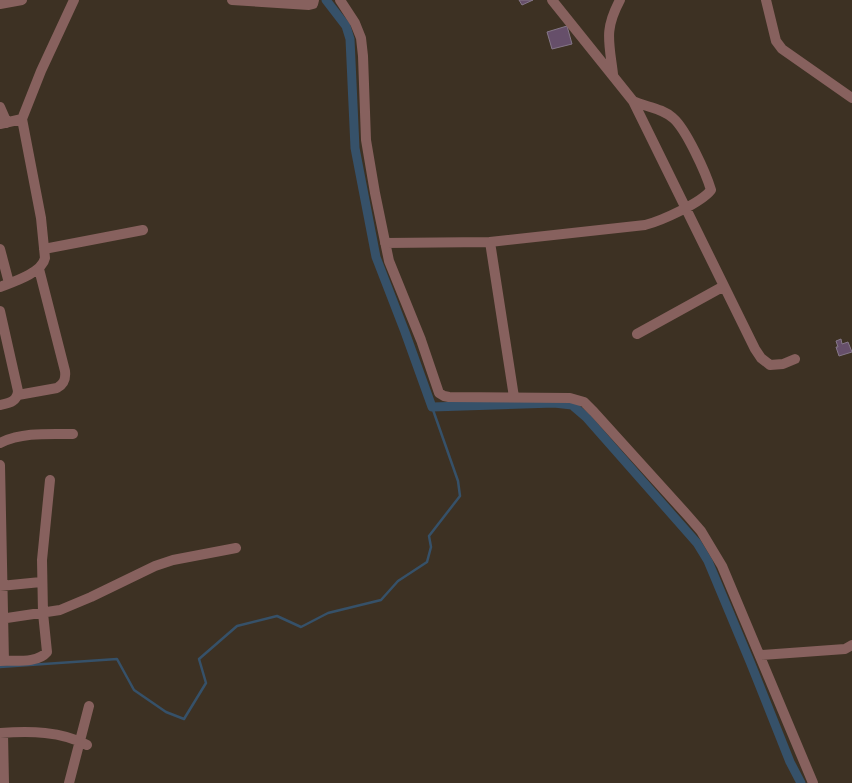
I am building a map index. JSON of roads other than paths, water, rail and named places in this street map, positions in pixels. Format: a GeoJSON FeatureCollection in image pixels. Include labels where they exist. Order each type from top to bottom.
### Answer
{"type":"FeatureCollection","features":[{"type":"Feature","properties":{"kind":"street"},"geometry":{"type":"LineString","coordinates":[[0,4],[22,0]]}},
{"type":"Feature","properties":{"kind":"street"},"geometry":{"type":"LineString","coordinates":[[0,250],[4,285],[38,269],[44,262],[41,218],[22,119],[74,0]]}},
{"type":"Feature","properties":{"kind":"street"},"geometry":{"type":"LineString","coordinates":[[232,0],[310,5],[313,4],[314,0]]}},
{"type":"Feature","properties":{"kind":"street"},"geometry":{"type":"LineString","coordinates":[[340,0],[355,23],[361,38],[366,140],[385,243],[395,278],[421,340],[439,393],[449,397],[570,398],[584,402],[594,412],[701,531],[722,566],[813,783]]}},
{"type":"Feature","properties":{"kind":"street"},"geometry":{"type":"LineString","coordinates":[[552,0],[633,101],[761,358],[766,363],[775,366],[795,359]]}},
{"type":"Feature","properties":{"kind":"street"},"geometry":{"type":"LineString","coordinates":[[613,75],[609,32],[610,23],[620,0]]}},
{"type":"Feature","properties":{"kind":"street"},"geometry":{"type":"LineString","coordinates":[[766,0],[776,41],[782,50],[852,98]]}},
{"type":"Feature","properties":{"kind":"street"},"geometry":{"type":"LineString","coordinates":[[385,243],[490,242],[645,225],[666,218],[706,196],[712,190],[680,126],[672,117],[661,111],[633,101]]}},
{"type":"Feature","properties":{"kind":"street"},"geometry":{"type":"LineString","coordinates":[[0,107],[3,123],[22,119]]}},
{"type":"Feature","properties":{"kind":"street"},"geometry":{"type":"LineString","coordinates":[[44,249],[142,230]]}},
{"type":"Feature","properties":{"kind":"street"},"geometry":{"type":"LineString","coordinates":[[490,242],[514,397]]}},
{"type":"Feature","properties":{"kind":"street"},"geometry":{"type":"LineString","coordinates":[[0,405],[12,402],[18,394],[57,388],[65,379],[65,371],[38,269]]}},
{"type":"Feature","properties":{"kind":"street"},"geometry":{"type":"LineString","coordinates":[[637,334],[724,286]]}},
{"type":"Feature","properties":{"kind":"street"},"geometry":{"type":"LineString","coordinates":[[0,311],[18,394]]}},
{"type":"Feature","properties":{"kind":"street"},"geometry":{"type":"LineString","coordinates":[[0,444],[20,436],[73,434]]}},
{"type":"Feature","properties":{"kind":"street"},"geometry":{"type":"LineString","coordinates":[[0,465],[2,661],[36,659],[45,655],[47,648],[41,582],[42,551],[50,480]]}},
{"type":"Feature","properties":{"kind":"street"},"geometry":{"type":"LineString","coordinates":[[2,619],[43,613],[76,604],[155,566],[173,560],[236,548]]}},
{"type":"Feature","properties":{"kind":"street"},"geometry":{"type":"LineString","coordinates":[[2,585],[41,582]]}},
{"type":"Feature","properties":{"kind":"street"},"geometry":{"type":"LineString","coordinates":[[760,655],[845,648],[852,645]]}},
{"type":"Feature","properties":{"kind":"street"},"geometry":{"type":"LineString","coordinates":[[69,783],[83,743],[89,706]]}},
{"type":"Feature","properties":{"kind":"street"},"geometry":{"type":"LineString","coordinates":[[4,783],[1,733],[59,734],[83,743]]}},
{"type":"Feature","properties":{"kind":"waterway"},"geometry":{"type":"LineString","coordinates":[[326,0],[346,26],[350,39],[355,148],[376,257],[432,407],[554,403],[572,405],[586,417],[697,543],[708,561],[790,762],[801,783]]}},
{"type":"Feature","properties":{"kind":"waterway"},"geometry":{"type":"LineString","coordinates":[[0,667],[117,659],[134,690],[166,712],[184,719],[206,683],[199,659],[237,626],[277,616],[301,627],[328,613],[381,600],[398,581],[427,562],[431,547],[429,536],[460,496],[458,481],[432,407]]}}]}
